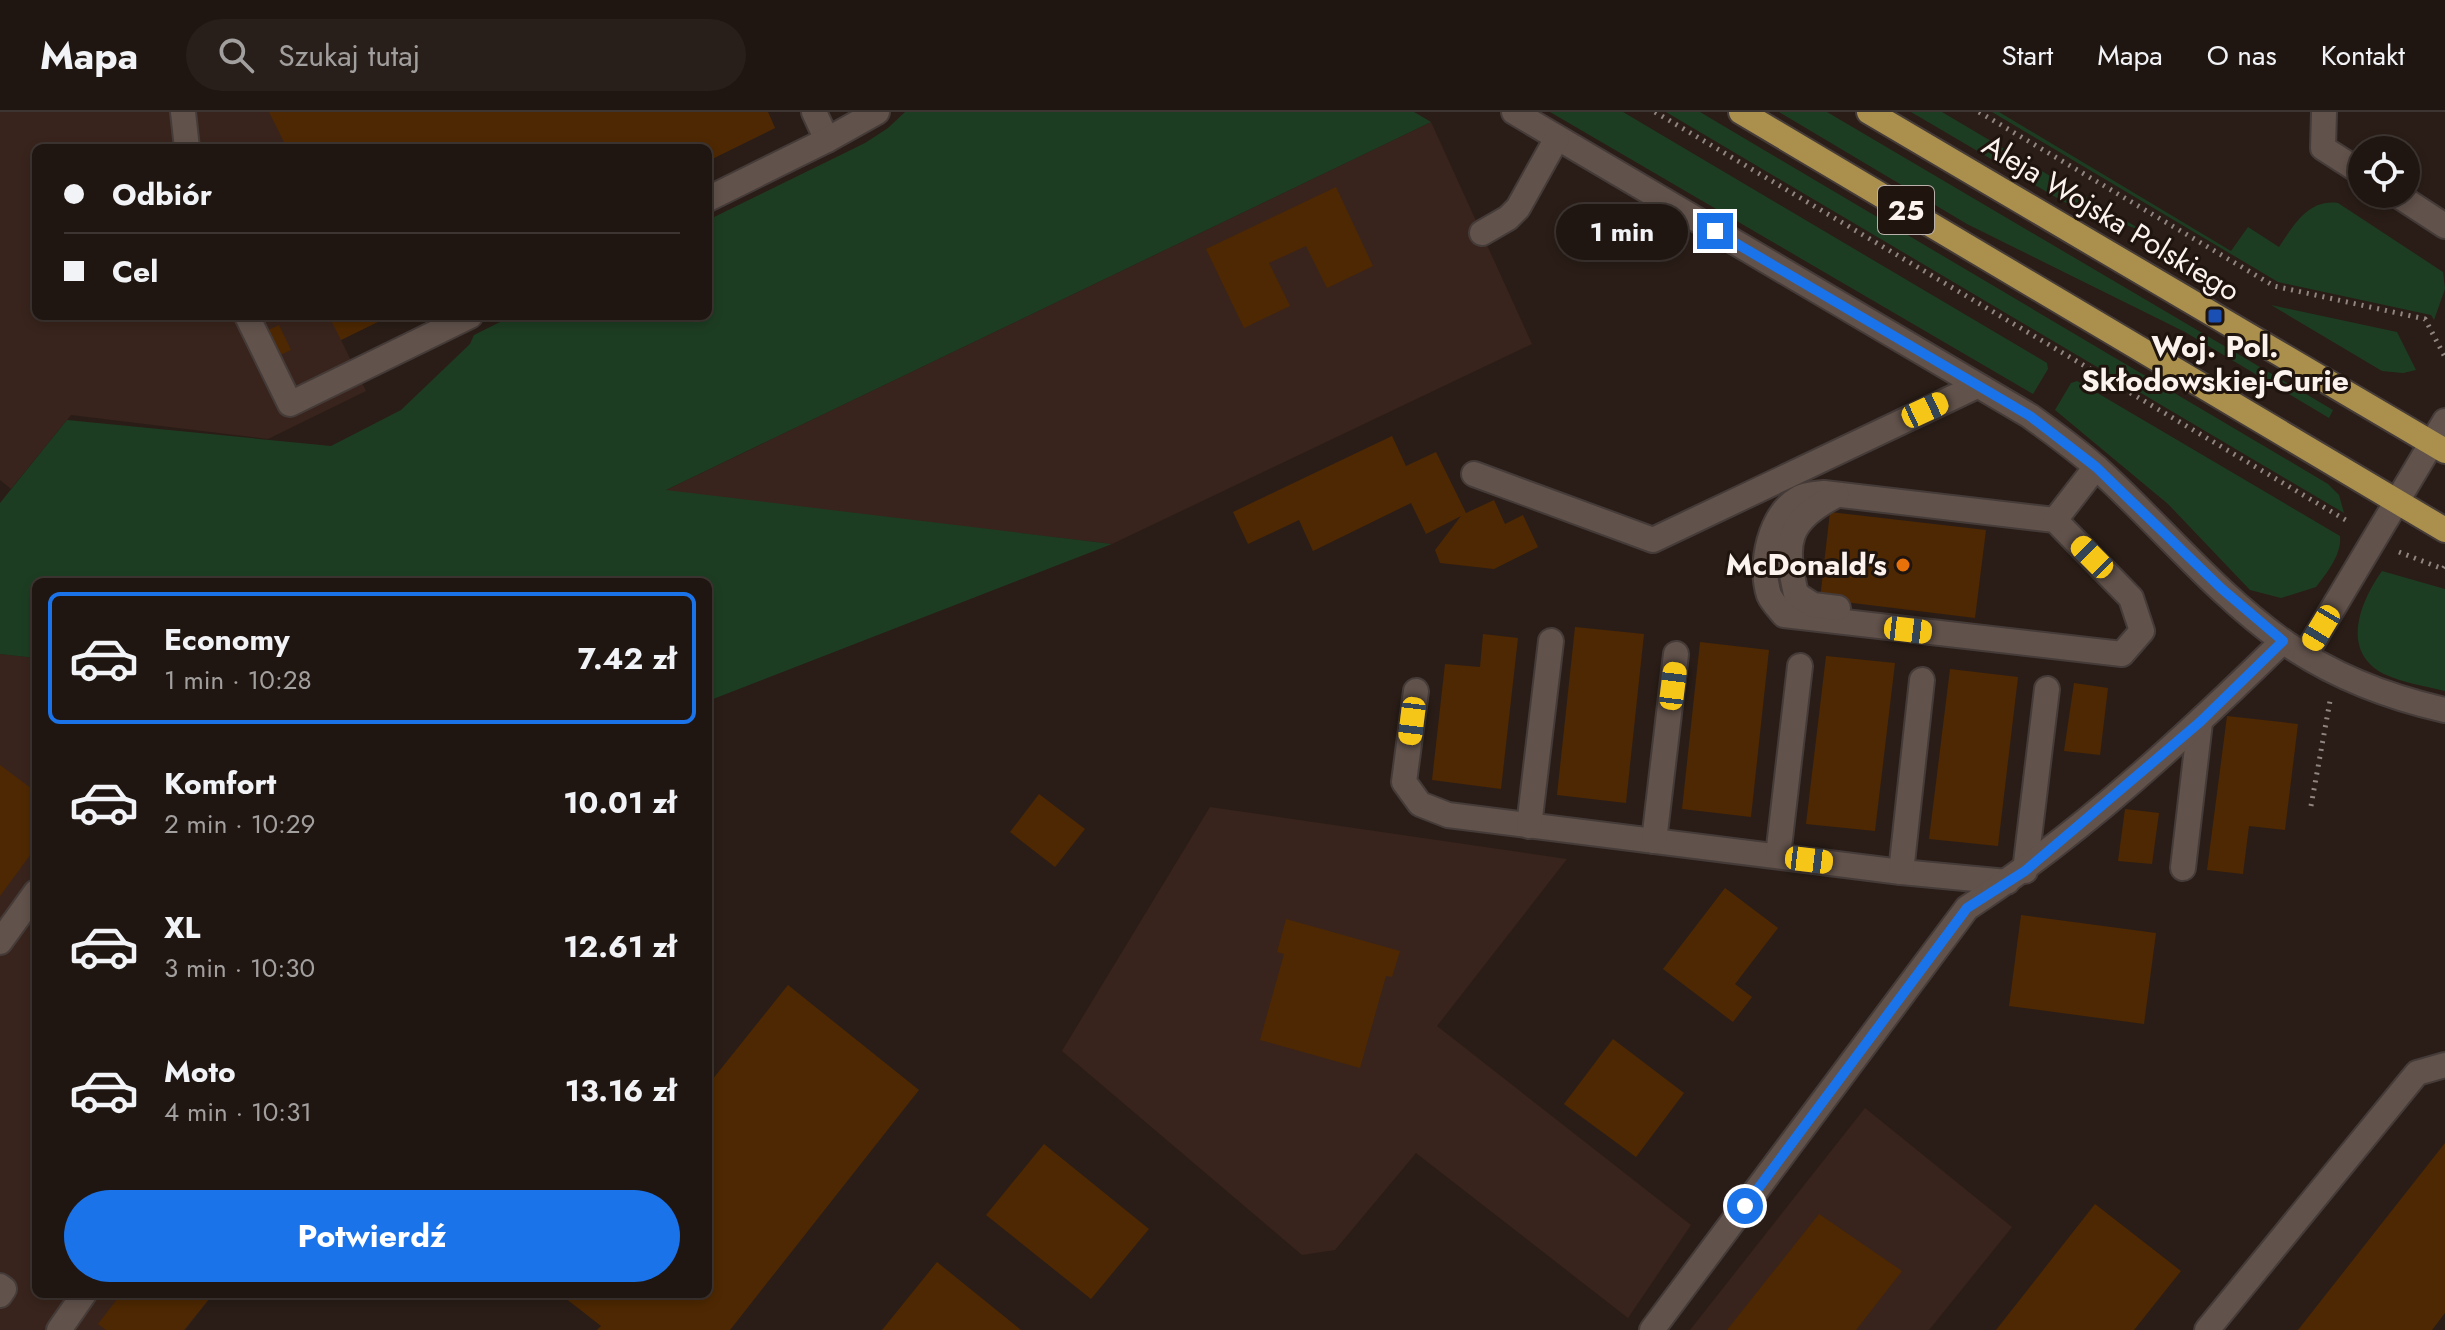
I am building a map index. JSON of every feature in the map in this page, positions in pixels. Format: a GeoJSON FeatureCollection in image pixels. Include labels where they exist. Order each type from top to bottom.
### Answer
{"type":"FeatureCollection","features":[{"type":"Feature","properties":{"kind":"main road","name":"25"},"geometry":{"type":"LineString","coordinates":[[1741,112],[2445,530]]}},
{"type":"Feature","properties":{"kind":"main road","name":"Aleja Wojska Polskiego"},"geometry":{"type":"LineString","coordinates":[[1869,112],[2438,447]]}},
{"type":"Feature","properties":{"kind":"street"},"geometry":{"type":"LineString","coordinates":[[183,112],[187,144]]}},
{"type":"Feature","properties":{"kind":"street"},"geometry":{"type":"LineString","coordinates":[[814,112],[827,140]]}},
{"type":"Feature","properties":{"kind":"street"},"geometry":{"type":"LineString","coordinates":[[712,197],[877,112]]}},
{"type":"Feature","properties":{"kind":"street"},"geometry":{"type":"LineString","coordinates":[[1514,112],[2030,416],[2096,467],[2222,589],[2283,641],[2335,672],[2391,696],[2445,710]]}},
{"type":"Feature","properties":{"kind":"street"},"geometry":{"type":"LineString","coordinates":[[2324,112],[2323,148],[2348,164]]}},
{"type":"Feature","properties":{"kind":"street"},"geometry":{"type":"LineString","coordinates":[[1482,233],[1508,218],[1518,208],[1557,138]]}},
{"type":"Feature","properties":{"kind":"street"},"geometry":{"type":"LineString","coordinates":[[2417,208],[2445,226]]}},
{"type":"Feature","properties":{"kind":"street"},"geometry":{"type":"LineString","coordinates":[[249,320],[290,404],[462,320]]}},
{"type":"Feature","properties":{"kind":"street"},"geometry":{"type":"LineString","coordinates":[[1474,474],[1653,540],[1726,498],[1977,386]]}},
{"type":"Feature","properties":{"kind":"street"},"geometry":{"type":"LineString","coordinates":[[2305,655],[2397,501],[2438,447],[2445,421]]}},
{"type":"Feature","properties":{"kind":"street"},"geometry":{"type":"LineString","coordinates":[[2055,520],[2096,467]]}},
{"type":"Feature","properties":{"kind":"street"},"geometry":{"type":"LineString","coordinates":[[1839,494],[2055,520],[2131,598],[2142,631],[2122,654],[1784,615],[1770,598],[1765,575],[1769,540],[1786,508],[1802,496],[1839,494]]}},
{"type":"Feature","properties":{"kind":"street"},"geometry":{"type":"LineString","coordinates":[[1529,826],[1551,641]]}},
{"type":"Feature","properties":{"kind":"street"},"geometry":{"type":"LineString","coordinates":[[1652,1330],[1967,908],[2016,877],[2200,722],[2283,641]]}},
{"type":"Feature","properties":{"kind":"street"},"geometry":{"type":"LineString","coordinates":[[1654,841],[1676,654]]}},
{"type":"Feature","properties":{"kind":"street"},"geometry":{"type":"LineString","coordinates":[[1778,856],[1800,666]]}},
{"type":"Feature","properties":{"kind":"street"},"geometry":{"type":"LineString","coordinates":[[1901,872],[1922,680]]}},
{"type":"Feature","properties":{"kind":"street"},"geometry":{"type":"LineString","coordinates":[[2016,877],[2047,689]]}},
{"type":"Feature","properties":{"kind":"street"},"geometry":{"type":"LineString","coordinates":[[1416,691],[1404,782],[1420,804],[1448,815],[1901,872],[2016,877]]}},
{"type":"Feature","properties":{"kind":"street"},"geometry":{"type":"LineString","coordinates":[[2183,868],[2200,722]]}},
{"type":"Feature","properties":{"kind":"street"},"geometry":{"type":"LineString","coordinates":[[0,942],[32,898]]}},
{"type":"Feature","properties":{"kind":"street"},"geometry":{"type":"LineString","coordinates":[[2207,1330],[2417,1073],[2445,1065]]}},
{"type":"Feature","properties":{"kind":"street"},"geometry":{"type":"LineString","coordinates":[[0,1286],[4,1289],[0,1295]]}},
{"type":"Feature","properties":{"kind":"street"},"geometry":{"type":"LineString","coordinates":[[59,1330],[81,1298]]}},
{"type":"Feature","properties":{"kind":"path"},"geometry":{"type":"LineString","coordinates":[[1655,112],[2375,538],[2407,556],[2443,569],[2445,566]]}},
{"type":"Feature","properties":{"kind":"path"},"geometry":{"type":"LineString","coordinates":[[1979,112],[2274,286],[2425,319],[2445,357]]}},
{"type":"Feature","properties":{"kind":"path"},"geometry":{"type":"LineString","coordinates":[[2311,806],[2335,672]]}},
{"type":"Feature","properties":{"kind":"shaded area"},"geometry":{"type":"Polygon","coordinates":[[[0,112],[768,112],[775,128],[712,159],[712,144],[32,144],[32,320],[382,320],[341,340],[366,391],[268,439],[71,415],[11,489],[0,480],[0,112]]]}},
{"type":"Feature","properties":{"kind":"shaded area"},"geometry":{"type":"Polygon","coordinates":[[[1431,122],[1532,344],[1112,544],[664,491],[1431,122]]]}},
{"type":"Feature","properties":{"kind":"shaded area"},"geometry":{"type":"Polygon","coordinates":[[[0,654],[32,658],[32,1298],[210,1298],[185,1330],[0,1330],[0,654]]]}},
{"type":"Feature","properties":{"kind":"shaded area"},"geometry":{"type":"Polygon","coordinates":[[[1210,807],[1567,859],[1437,1026],[1691,1225],[1628,1318],[1416,1153],[1335,1250],[1302,1255],[1062,1051],[1210,807]]]}},
{"type":"Feature","properties":{"kind":"shaded area"},"geometry":{"type":"Polygon","coordinates":[[[1865,1108],[2012,1227],[1929,1330],[1690,1330],[1865,1108]]]}},
{"type":"Feature","properties":{"kind":"green space"},"geometry":{"type":"Polygon","coordinates":[[[905,112],[1414,112],[1431,122],[666,490],[1112,544],[712,699],[712,578],[32,578],[32,658],[0,654],[0,503],[67,420],[331,446],[401,410],[470,344],[474,335],[504,320],[712,320],[712,218],[865,143],[905,112]]]}},
{"type":"Feature","properties":{"kind":"green space"},"geometry":{"type":"Polygon","coordinates":[[[1550,112],[1623,112],[2047,363],[2048,369],[2033,394],[1550,112]]]}},
{"type":"Feature","properties":{"kind":"green space"},"geometry":{"type":"Polygon","coordinates":[[[1666,112],[1700,112],[2328,484],[2339,495],[2344,513],[1666,112]]]}},
{"type":"Feature","properties":{"kind":"green space"},"geometry":{"type":"Polygon","coordinates":[[[1779,112],[1827,112],[2333,410],[2329,418],[2185,332],[1967,224],[1779,112]]]}},
{"type":"Feature","properties":{"kind":"green space"},"geometry":{"type":"Polygon","coordinates":[[[1911,112],[1942,112],[2145,232],[2064,202],[1911,112]]]}},
{"type":"Feature","properties":{"kind":"green space"},"geometry":{"type":"Polygon","coordinates":[[[1992,112],[1999,112],[2231,251],[2248,227],[2279,247],[2296,222],[2310,209],[2338,203],[2443,272],[2445,289],[2434,320],[2431,315],[2278,282],[1992,112]]]}},
{"type":"Feature","properties":{"kind":"green space"},"geometry":{"type":"Polygon","coordinates":[[[2271,305],[2397,332],[2416,370],[2403,373],[2382,371],[2271,305]]]}},
{"type":"Feature","properties":{"kind":"green space"},"geometry":{"type":"Polygon","coordinates":[[[2077,381],[2340,536],[2336,556],[2316,587],[2281,598],[2250,590],[2168,504],[2055,410],[2071,383],[2077,381]]]}},
{"type":"Feature","properties":{"kind":"green space"},"geometry":{"type":"Polygon","coordinates":[[[2382,571],[2445,589],[2445,691],[2384,674],[2370,664],[2362,653],[2358,639],[2361,611],[2382,571]]]}},
{"type":"Feature","properties":{"kind":"building"},"geometry":{"type":"Polygon","coordinates":[[[269,112],[768,112],[775,128],[712,159],[712,144],[285,144],[269,112]]]}},
{"type":"Feature","properties":{"kind":"building"},"geometry":{"type":"Polygon","coordinates":[[[1336,187],[1373,266],[1327,288],[1306,246],[1269,263],[1290,306],[1244,328],[1206,249],[1336,187]]]}},
{"type":"Feature","properties":{"kind":"building"},"geometry":{"type":"Polygon","coordinates":[[[331,320],[382,320],[341,340],[331,320]]]}},
{"type":"Feature","properties":{"kind":"building"},"geometry":{"type":"Polygon","coordinates":[[[279,325],[291,350],[278,356],[266,331],[279,325]]]}},
{"type":"Feature","properties":{"kind":"building"},"geometry":{"type":"Polygon","coordinates":[[[1392,436],[1406,466],[1436,452],[1466,513],[1494,500],[1505,524],[1523,515],[1538,547],[1494,569],[1440,563],[1435,550],[1461,516],[1426,534],[1411,503],[1313,551],[1299,520],[1248,544],[1233,512],[1392,436]]]}},
{"type":"Feature","properties":{"kind":"building","name":"McDonald's"},"geometry":{"type":"Polygon","coordinates":[[[1830,512],[1986,530],[1975,618],[1820,599],[1830,512]]]}},
{"type":"Feature","properties":{"kind":"building"},"geometry":{"type":"Polygon","coordinates":[[[1575,627],[1644,634],[1626,803],[1557,795],[1575,627]]]}},
{"type":"Feature","properties":{"kind":"building"},"geometry":{"type":"Polygon","coordinates":[[[1483,634],[1518,638],[1501,789],[1432,780],[1445,664],[1480,667],[1483,634]]]}},
{"type":"Feature","properties":{"kind":"building"},"geometry":{"type":"Polygon","coordinates":[[[1700,642],[1769,650],[1751,817],[1682,809],[1700,642]]]}},
{"type":"Feature","properties":{"kind":"building"},"geometry":{"type":"Polygon","coordinates":[[[1826,656],[1895,663],[1875,831],[1806,824],[1826,656]]]}},
{"type":"Feature","properties":{"kind":"building"},"geometry":{"type":"Polygon","coordinates":[[[1950,669],[2018,677],[1998,846],[1929,839],[1950,669]]]}},
{"type":"Feature","properties":{"kind":"building"},"geometry":{"type":"Polygon","coordinates":[[[2074,683],[2108,688],[2100,755],[2064,751],[2074,683]]]}},
{"type":"Feature","properties":{"kind":"building"},"geometry":{"type":"Polygon","coordinates":[[[2227,716],[2298,724],[2285,830],[2249,826],[2243,874],[2207,870],[2227,716]]]}},
{"type":"Feature","properties":{"kind":"building"},"geometry":{"type":"Polygon","coordinates":[[[0,765],[32,789],[32,852],[0,896],[0,765]]]}},
{"type":"Feature","properties":{"kind":"building"},"geometry":{"type":"Polygon","coordinates":[[[1039,794],[1085,829],[1055,867],[1010,832],[1039,794]]]}},
{"type":"Feature","properties":{"kind":"building"},"geometry":{"type":"Polygon","coordinates":[[[2125,809],[2159,813],[2152,864],[2118,861],[2125,809]]]}},
{"type":"Feature","properties":{"kind":"building"},"geometry":{"type":"Polygon","coordinates":[[[1725,888],[1778,928],[1735,984],[1752,997],[1733,1022],[1663,969],[1725,888]]]}},
{"type":"Feature","properties":{"kind":"building"},"geometry":{"type":"Polygon","coordinates":[[[2021,915],[2156,933],[2144,1024],[2009,1006],[2021,915]]]}},
{"type":"Feature","properties":{"kind":"building"},"geometry":{"type":"Polygon","coordinates":[[[1286,919],[1400,951],[1392,977],[1386,976],[1360,1068],[1260,1040],[1284,954],[1277,952],[1286,919]]]}},
{"type":"Feature","properties":{"kind":"building"},"geometry":{"type":"Polygon","coordinates":[[[788,985],[919,1090],[730,1330],[597,1330],[601,1326],[565,1298],[712,1298],[712,1080],[788,985]]]}},
{"type":"Feature","properties":{"kind":"building"},"geometry":{"type":"Polygon","coordinates":[[[1613,1039],[1684,1093],[1636,1157],[1564,1104],[1613,1039]]]}},
{"type":"Feature","properties":{"kind":"building"},"geometry":{"type":"Polygon","coordinates":[[[2445,1143],[2445,1313],[2432,1330],[2298,1330],[2445,1143]]]}},
{"type":"Feature","properties":{"kind":"building"},"geometry":{"type":"Polygon","coordinates":[[[1044,1144],[1149,1229],[1091,1299],[986,1215],[1044,1144]]]}},
{"type":"Feature","properties":{"kind":"building"},"geometry":{"type":"Polygon","coordinates":[[[2095,1204],[2181,1271],[2134,1330],[1996,1330],[2095,1204]]]}},
{"type":"Feature","properties":{"kind":"building"},"geometry":{"type":"Polygon","coordinates":[[[1819,1214],[1902,1271],[1856,1330],[1727,1330],[1819,1214]]]}},
{"type":"Feature","properties":{"kind":"building"},"geometry":{"type":"Polygon","coordinates":[[[937,1262],[1021,1330],[882,1330],[937,1262]]]}},
{"type":"Feature","properties":{"kind":"building"},"geometry":{"type":"Polygon","coordinates":[[[118,1298],[210,1298],[184,1330],[106,1330],[98,1324],[118,1298]]]}},
{"type":"Feature","properties":{"kind":"place","name":"Woj. Pol. Skłodowskiej-Curie"},"geometry":{"type":"Point","coordinates":[2215,316]}},
{"type":"Feature","properties":{"kind":"place","name":"McDonald's"},"geometry":{"type":"Point","coordinates":[1903,565]}},
{"type":"Feature","properties":{"kind":"route"},"geometry":{"type":"LineString","coordinates":[[1715,231],[2030,416],[2096,467],[2252,617],[2283,641],[2200,722],[2025,871],[1967,908],[1745,1206]]}}]}
